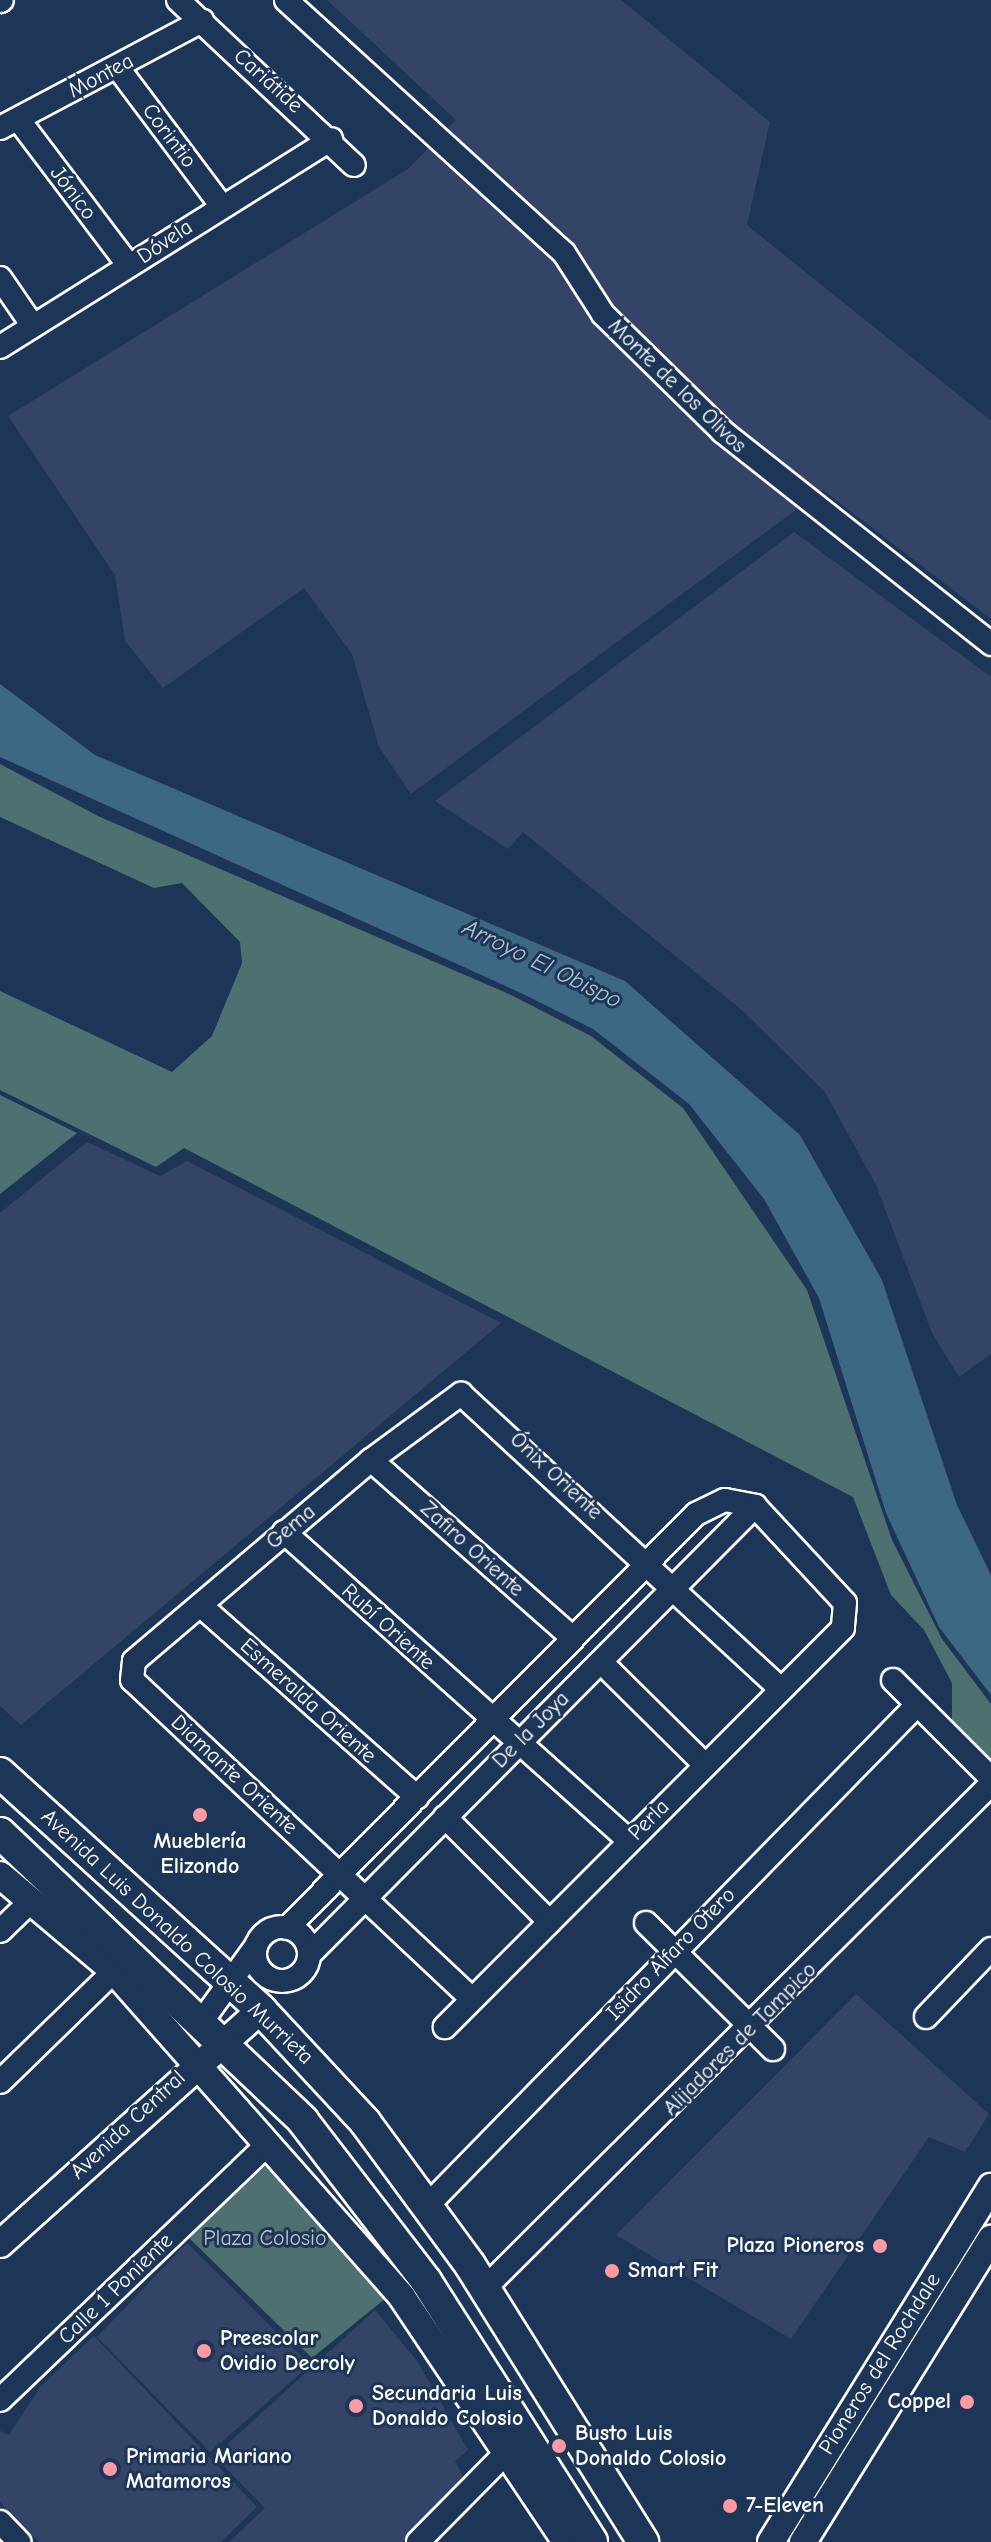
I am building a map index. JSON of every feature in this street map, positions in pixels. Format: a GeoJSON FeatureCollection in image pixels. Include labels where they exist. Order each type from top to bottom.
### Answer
{"type":"FeatureCollection","features":[{"type":"Feature","properties":{"kind":"main road","name":"Avenida Luis Donaldo Colosio Murrieta"},"geometry":{"type":"LineString","coordinates":[[0,1773],[261,2010],[365,2122],[428,2205],[484,2289],[643,2542]]}},
{"type":"Feature","properties":{"kind":"main road","name":"Avenida Luis Donaldo Colosio Murrieta"},"geometry":{"type":"LineString","coordinates":[[0,1833],[212,2031],[303,2121],[582,2541]]}},
{"type":"Feature","properties":{"kind":"street","name":"Cariátide"},"geometry":{"type":"LineString","coordinates":[[178,0],[331,139],[354,165]]}},
{"type":"Feature","properties":{"kind":"street","name":"Monte de los Olivos"},"geometry":{"type":"LineString","coordinates":[[286,0],[564,253],[603,314],[723,432],[991,644]]}},
{"type":"Feature","properties":{"kind":"street","name":"Montea"},"geometry":{"type":"LineString","coordinates":[[9,124],[202,21]]}},
{"type":"Feature","properties":{"kind":"street","name":"Corintio"},"geometry":{"type":"LineString","coordinates":[[118,68],[220,204]]}},
{"type":"Feature","properties":{"kind":"street","name":"Jónico"},"geometry":{"type":"LineString","coordinates":[[9,124],[129,266]]}},
{"type":"Feature","properties":{"kind":"street","name":"Dóvela"},"geometry":{"type":"LineString","coordinates":[[0,347],[220,204],[331,139]]}},
{"type":"Feature","properties":{"kind":"street"},"geometry":{"type":"LineString","coordinates":[[0,278],[33,326]]}},
{"type":"Feature","properties":{"kind":"street","name":"Gema"},"geometry":{"type":"LineString","coordinates":[[130,1672],[200,1605],[284,1532],[371,1460],[461,1394]]}},
{"type":"Feature","properties":{"kind":"street","name":"Ónix Oriente"},"geometry":{"type":"LineString","coordinates":[[461,1394],[675,1586],[779,1687]]}},
{"type":"Feature","properties":{"kind":"street","name":"Zafiro Oriente"},"geometry":{"type":"LineString","coordinates":[[371,1460],[573,1638]]}},
{"type":"Feature","properties":{"kind":"street","name":"De la Joya"},"geometry":{"type":"LineString","coordinates":[[212,2031],[229,1980],[256,1946],[271,1930],[287,1928],[342,1875],[648,1562],[707,1506],[736,1500],[755,1506],[365,1896],[309,1955],[303,1971],[287,1980],[261,2010]]}},
{"type":"Feature","properties":{"kind":"street","name":"Perla"},"geometry":{"type":"LineString","coordinates":[[445,2027],[779,1687],[843,1628],[848,1611],[755,1506]]}},
{"type":"Feature","properties":{"kind":"street","name":"Rubí Oriente"},"geometry":{"type":"LineString","coordinates":[[284,1532],[628,1840]]}},
{"type":"Feature","properties":{"kind":"street","name":"Esmeralda Oriente"},"geometry":{"type":"LineString","coordinates":[[200,1605],[417,1797]]}},
{"type":"Feature","properties":{"kind":"street"},"geometry":{"type":"LineString","coordinates":[[601,1662],[704,1764]]}},
{"type":"Feature","properties":{"kind":"street","name":"Diamante Oriente"},"geometry":{"type":"LineString","coordinates":[[130,1672],[472,1999]]}},
{"type":"Feature","properties":{"kind":"street"},"geometry":{"type":"LineString","coordinates":[[893,1680],[991,1781]]}},
{"type":"Feature","properties":{"kind":"street","name":"Isidro Alfaro Otero"},"geometry":{"type":"LineString","coordinates":[[428,2205],[673,1951],[916,1706]]}},
{"type":"Feature","properties":{"kind":"street","name":"Alijadores de Tampico"},"geometry":{"type":"LineString","coordinates":[[484,2289],[752,2028],[991,1781]]}},
{"type":"Feature","properties":{"kind":"street"},"geometry":{"type":"LineString","coordinates":[[445,1817],[550,1922]]}},
{"type":"Feature","properties":{"kind":"street"},"geometry":{"type":"LineString","coordinates":[[0,1875],[114,1971],[267,2145],[444,2334]]}},
{"type":"Feature","properties":{"kind":"street"},"geometry":{"type":"LineString","coordinates":[[0,1931],[31,1901]]}},
{"type":"Feature","properties":{"kind":"street"},"geometry":{"type":"LineString","coordinates":[[646,1923],[773,2049]]}},
{"type":"Feature","properties":{"kind":"street"},"geometry":{"type":"LineString","coordinates":[[287,1928],[303,1937],[309,1955]]}},
{"type":"Feature","properties":{"kind":"street"},"geometry":{"type":"LineString","coordinates":[[256,1946],[264,1973],[287,1980]]}},
{"type":"Feature","properties":{"kind":"street"},"geometry":{"type":"LineString","coordinates":[[926,2017],[991,1949]]}},
{"type":"Feature","properties":{"kind":"street"},"geometry":{"type":"LineString","coordinates":[[0,2082],[114,1971]]}},
{"type":"Feature","properties":{"kind":"street","name":"Avenida Central"},"geometry":{"type":"LineString","coordinates":[[0,2244],[195,2062],[212,2031],[261,2010]]}},
{"type":"Feature","properties":{"kind":"street","name":"Calle 1 Poniente"},"geometry":{"type":"LineString","coordinates":[[0,2400],[267,2145]]}},
{"type":"Feature","properties":{"kind":"street","name":"Pioneros del Rochdale"},"geometry":{"type":"LineString","coordinates":[[771,2542],[991,2187]]}},
{"type":"Feature","properties":{"kind":"street","name":"Pioneros del Rochdale"},"geometry":{"type":"LineString","coordinates":[[803,2542],[991,2239]]}},
{"type":"Feature","properties":{"kind":"street"},"geometry":{"type":"LineString","coordinates":[[418,2542],[516,2443]]}},
{"type":"Feature","properties":{"kind":"street"},"geometry":{"type":"LineString","coordinates":[[0,2522],[19,2542]]}},
{"type":"Feature","properties":{"kind":"shaded area"},"geometry":{"type":"Polygon","coordinates":[[[327,0],[621,0],[770,122],[747,225],[991,421],[991,619],[823,490],[411,794],[379,747],[352,654],[304,588],[163,688],[125,641],[115,575],[8,416],[408,169],[456,120],[327,0]]]}},
{"type":"Feature","properties":{"kind":"shaded area"},"geometry":{"type":"Polygon","coordinates":[[[794,532],[991,677],[991,1354],[959,1377],[932,1333],[876,1185],[825,1092],[743,1011],[523,832],[508,849],[435,801],[794,532]]]}},
{"type":"Feature","properties":{"kind":"shaded area"},"geometry":{"type":"Polygon","coordinates":[[[87,1142],[160,1176],[187,1161],[501,1323],[21,1725],[0,1706],[0,1213],[87,1142]]]}},
{"type":"Feature","properties":{"kind":"shaded area"},"geometry":{"type":"Polygon","coordinates":[[[856,1994],[989,2114],[965,2152],[929,2137],[791,2339],[616,2235],[856,1994]]]}},
{"type":"Feature","properties":{"kind":"shaded area","name":"Preescolar Ovidio Decroly"},"geometry":{"type":"Polygon","coordinates":[[[187,2243],[310,2365],[210,2452],[97,2337],[187,2243]]]}},
{"type":"Feature","properties":{"kind":"shaded area","name":"Secundaria Luis Donaldo Colosio"},"geometry":{"type":"Polygon","coordinates":[[[375,2310],[417,2361],[468,2450],[455,2461],[466,2482],[404,2542],[229,2542],[265,2508],[214,2456],[375,2310]]]}},
{"type":"Feature","properties":{"kind":"shaded area","name":"Primaria Mariano Matamoros"},"geometry":{"type":"Polygon","coordinates":[[[94,2336],[257,2507],[221,2542],[39,2542],[0,2502],[0,2431],[9,2435],[40,2387],[94,2336]]]}},
{"type":"Feature","properties":{"kind":"green space"},"geometry":{"type":"Polygon","coordinates":[[[0,764],[100,817],[511,995],[591,1036],[683,1108],[807,1290],[892,1540],[942,1639],[991,1704],[991,1759],[952,1722],[952,1683],[924,1630],[891,1595],[853,1497],[184,1148],[156,1167],[0,1090],[0,991],[172,1072],[212,1036],[242,963],[240,942],[182,883],[154,888],[0,817],[0,764]]]}},
{"type":"Feature","properties":{"kind":"green space"},"geometry":{"type":"Polygon","coordinates":[[[0,1095],[77,1133],[0,1194],[0,1095]]]}},
{"type":"Feature","properties":{"kind":"green space","name":"Plaza Colosio"},"geometry":{"type":"Polygon","coordinates":[[[269,2163],[386,2298],[312,2358],[188,2237],[269,2163]]]}},
{"type":"Feature","properties":{"kind":"water","name":"Arroyo El Obispo"},"geometry":{"type":"Polygon","coordinates":[[[0,684],[95,755],[625,981],[800,1135],[882,1280],[957,1505],[991,1575],[991,1695],[939,1627],[886,1513],[819,1298],[764,1199],[689,1104],[593,1029],[523,994],[0,757],[0,684]]]}},
{"type":"Feature","properties":{"kind":"place","name":"Mueblería Elizondo"},"geometry":{"type":"Point","coordinates":[200,1815]}},
{"type":"Feature","properties":{"kind":"place","name":"Plaza Pioneros"},"geometry":{"type":"Point","coordinates":[880,2246]}},
{"type":"Feature","properties":{"kind":"place","name":"Smart Fit"},"geometry":{"type":"Point","coordinates":[612,2271]}},
{"type":"Feature","properties":{"kind":"place","name":"Preescolar Ovidio Decroly"},"geometry":{"type":"Point","coordinates":[204,2351]}},
{"type":"Feature","properties":{"kind":"place","name":"Coppel"},"geometry":{"type":"Point","coordinates":[967,2402]}},
{"type":"Feature","properties":{"kind":"place","name":"Secundaria Luis Donaldo Colosio"},"geometry":{"type":"Point","coordinates":[356,2406]}},
{"type":"Feature","properties":{"kind":"place","name":"Busto Luis Donaldo Colosio"},"geometry":{"type":"Point","coordinates":[559,2446]}},
{"type":"Feature","properties":{"kind":"place","name":"Primaria Mariano Matamoros"},"geometry":{"type":"Point","coordinates":[110,2469]}},
{"type":"Feature","properties":{"kind":"place","name":"7-Eleven"},"geometry":{"type":"Point","coordinates":[730,2506]}}]}
